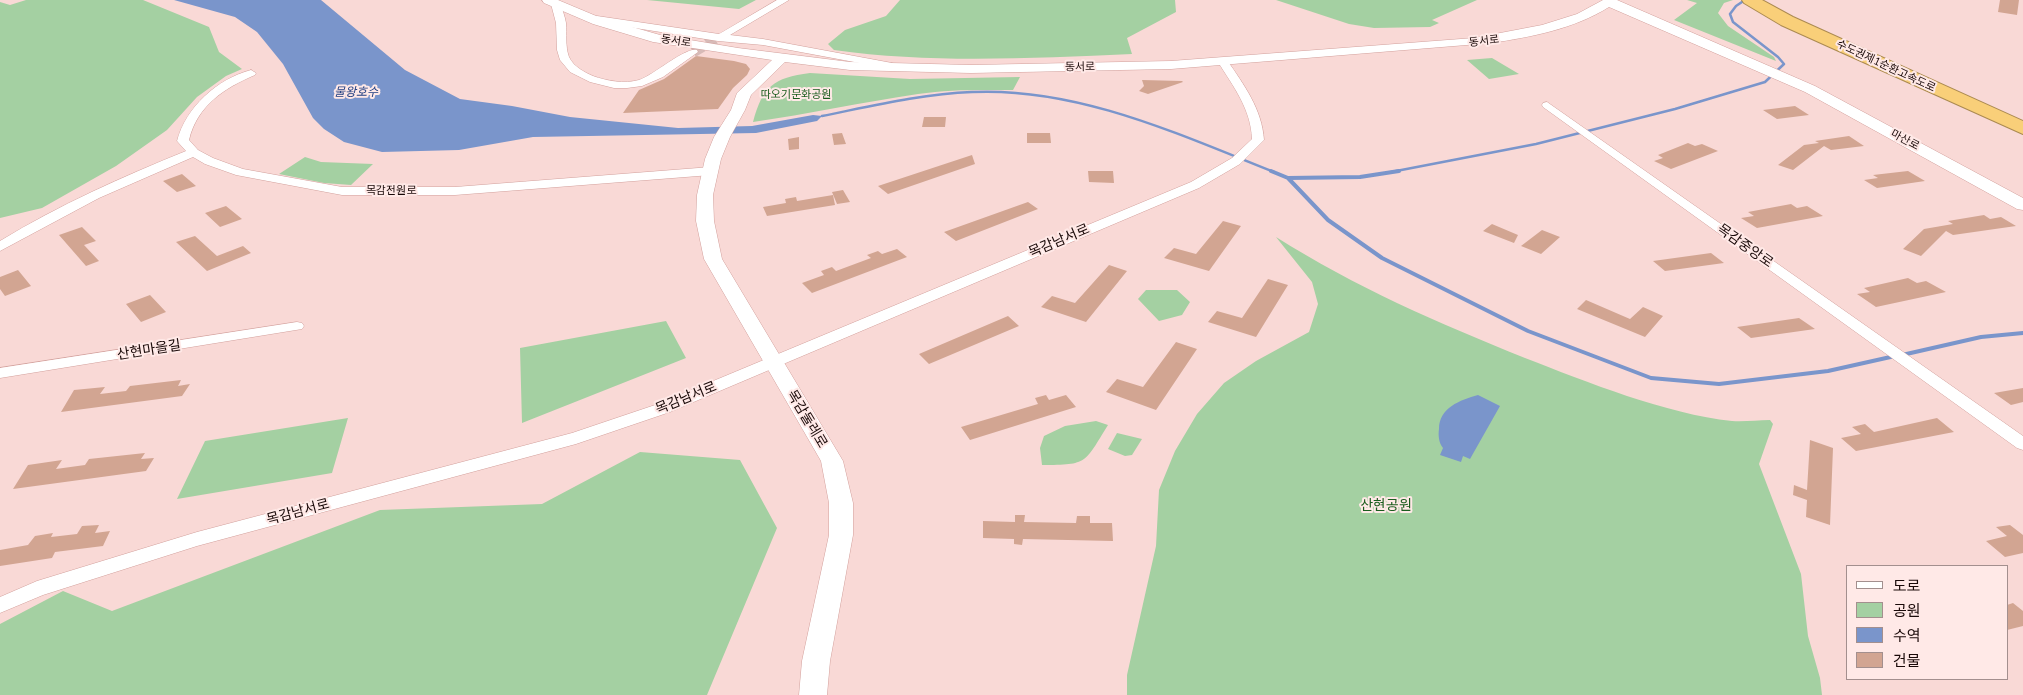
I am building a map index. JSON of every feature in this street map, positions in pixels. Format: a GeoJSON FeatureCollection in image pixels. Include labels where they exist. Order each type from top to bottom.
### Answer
{"type":"FeatureCollection","features":[{"type":"Feature","properties":{"kind":"highway","name":"수도권제1순환고속도로"},"geometry":{"type":"LineString","coordinates":[[1750,0],[1787,20],[2023,128]]}},
{"type":"Feature","properties":{"kind":"highway","name":"수도권제1순환고속도로"},"geometry":{"type":"LineString","coordinates":[[1776,0],[1942,83],[2023,119]]}},
{"type":"Feature","properties":{"kind":"street"},"geometry":{"type":"LineString","coordinates":[[718,38],[784,0]]}},
{"type":"Feature","properties":{"kind":"street","name":"마산로"},"geometry":{"type":"LineString","coordinates":[[1610,1],[1786,78],[1915,145],[2023,205]]}},
{"type":"Feature","properties":{"kind":"street","name":"동서로"},"geometry":{"type":"LineString","coordinates":[[552,2],[587,17],[634,33],[658,39],[738,52],[850,66],[971,69],[1223,62],[1433,46],[1505,38],[1583,16],[1610,1]]}},
{"type":"Feature","properties":{"kind":"street"},"geometry":{"type":"LineString","coordinates":[[552,2],[560,22],[561,44],[568,64],[587,78],[612,85],[633,86],[646,82],[692,52]]}},
{"type":"Feature","properties":{"kind":"street"},"geometry":{"type":"LineString","coordinates":[[587,17],[899,67]]}},
{"type":"Feature","properties":{"kind":"street"},"geometry":{"type":"LineString","coordinates":[[738,52],[755,64],[756,69],[753,80],[744,93]]}},
{"type":"Feature","properties":{"kind":"street"},"geometry":{"type":"LineString","coordinates":[[744,93],[783,57]]}},
{"type":"Feature","properties":{"kind":"street","name":"목감남서로"},"geometry":{"type":"LineString","coordinates":[[0,605],[38,589],[197,539],[576,438],[664,408],[1195,185],[1236,161],[1258,140],[1258,126],[1251,109],[1223,62]]}},
{"type":"Feature","properties":{"kind":"street"},"geometry":{"type":"LineString","coordinates":[[744,93],[761,82],[788,72],[824,66],[850,66]]}},
{"type":"Feature","properties":{"kind":"street"},"geometry":{"type":"LineString","coordinates":[[0,247],[93,195],[129,178],[194,152],[183,141],[184,132],[194,115],[208,98],[220,88],[233,79],[251,72]]}},
{"type":"Feature","properties":{"kind":"street","name":"목감둘레로"},"geometry":{"type":"LineString","coordinates":[[744,93],[738,110],[722,137],[712,165],[705,195],[705,221],[713,258],[832,461],[840,503],[840,535],[816,662],[813,695]]}},
{"type":"Feature","properties":{"kind":"street","name":"목감중앙로"},"geometry":{"type":"LineString","coordinates":[[1551,108],[2023,444]]}},
{"type":"Feature","properties":{"kind":"street","name":"목감전원로"},"geometry":{"type":"LineString","coordinates":[[194,152],[240,172],[342,191],[455,191],[712,165]]}},
{"type":"Feature","properties":{"kind":"street","name":"산현마을길"},"geometry":{"type":"LineString","coordinates":[[0,373],[297,326]]}},
{"type":"Feature","properties":{"kind":"green space"},"geometry":{"type":"Polygon","coordinates":[[[26,0],[143,0],[209,27],[219,52],[242,69],[226,76],[197,97],[167,130],[116,166],[42,208],[0,218],[0,2],[10,5],[26,0]]]}},
{"type":"Feature","properties":{"kind":"green space"},"geometry":{"type":"Polygon","coordinates":[[[647,0],[756,0],[739,9],[647,0]]]}},
{"type":"Feature","properties":{"kind":"green space"},"geometry":{"type":"Polygon","coordinates":[[[900,0],[1175,0],[1176,12],[1127,38],[1132,54],[983,59],[908,57],[834,50],[828,44],[845,30],[886,16],[900,0]]]}},
{"type":"Feature","properties":{"kind":"green space"},"geometry":{"type":"Polygon","coordinates":[[[1276,0],[1477,0],[1432,20],[1439,23],[1430,27],[1374,28],[1349,24],[1276,0]]]}},
{"type":"Feature","properties":{"kind":"green space"},"geometry":{"type":"Polygon","coordinates":[[[1687,0],[1733,0],[1724,3],[1718,13],[1728,26],[1774,57],[1776,61],[1674,20],[1697,3],[1687,0]]]}},
{"type":"Feature","properties":{"kind":"green space"},"geometry":{"type":"Polygon","coordinates":[[[1492,58],[1519,74],[1489,79],[1467,60],[1492,58]]]}},
{"type":"Feature","properties":{"kind":"green space","name":"따오기문화공원"},"geometry":{"type":"Polygon","coordinates":[[[810,73],[910,79],[1020,77],[1013,90],[930,92],[753,122],[761,100],[771,86],[787,78],[810,73]]]}},
{"type":"Feature","properties":{"kind":"green space"},"geometry":{"type":"Polygon","coordinates":[[[305,157],[321,162],[373,164],[351,185],[324,183],[279,174],[305,157]]]}},
{"type":"Feature","properties":{"kind":"green space","name":"산현공원"},"geometry":{"type":"Polygon","coordinates":[[[1276,237],[1336,272],[1429,318],[1574,377],[1627,396],[1681,412],[1732,421],[1770,420],[1773,424],[1759,464],[1801,574],[1808,636],[1820,678],[1822,695],[1127,695],[1127,675],[1156,546],[1159,490],[1175,451],[1197,414],[1224,383],[1256,361],[1309,332],[1318,304],[1312,282],[1276,237]]]}},
{"type":"Feature","properties":{"kind":"green space"},"geometry":{"type":"Polygon","coordinates":[[[1146,290],[1177,290],[1190,302],[1182,315],[1159,321],[1138,299],[1146,290]]]}},
{"type":"Feature","properties":{"kind":"green space"},"geometry":{"type":"Polygon","coordinates":[[[666,321],[686,358],[522,423],[520,348],[666,321]]]}},
{"type":"Feature","properties":{"kind":"green space"},"geometry":{"type":"Polygon","coordinates":[[[348,418],[332,473],[177,499],[205,441],[348,418]]]}},
{"type":"Feature","properties":{"kind":"green space"},"geometry":{"type":"Polygon","coordinates":[[[1096,421],[1108,425],[1084,459],[1069,464],[1042,465],[1040,448],[1044,436],[1065,426],[1096,421]]]}},
{"type":"Feature","properties":{"kind":"green space"},"geometry":{"type":"Polygon","coordinates":[[[1117,433],[1142,439],[1132,455],[1125,456],[1108,449],[1117,433]]]}},
{"type":"Feature","properties":{"kind":"green space"},"geometry":{"type":"Polygon","coordinates":[[[640,452],[740,460],[777,528],[707,695],[0,695],[0,624],[63,591],[112,611],[380,510],[542,504],[640,452]]]}},
{"type":"Feature","properties":{"kind":"water","name":"물왕호수"},"geometry":{"type":"Polygon","coordinates":[[[174,0],[321,0],[405,70],[460,99],[570,117],[678,128],[752,126],[813,115],[822,116],[817,121],[756,133],[533,137],[459,150],[382,152],[344,142],[324,129],[313,118],[283,64],[257,32],[235,17],[174,0]]]}},
{"type":"Feature","properties":{"kind":"water"},"geometry":{"type":"Polygon","coordinates":[[[1478,395],[1500,406],[1470,459],[1463,456],[1461,462],[1440,455],[1443,448],[1439,432],[1443,416],[1447,410],[1458,402],[1478,395]]]}},
{"type":"Feature","properties":{"kind":"building"},"geometry":{"type":"Polygon","coordinates":[[[2000,0],[2019,0],[2017,15],[1998,12],[2000,0]]]}},
{"type":"Feature","properties":{"kind":"building"},"geometry":{"type":"Polygon","coordinates":[[[696,56],[734,61],[746,64],[750,69],[718,109],[623,113],[639,90],[664,79],[696,56]]]}},
{"type":"Feature","properties":{"kind":"building"},"geometry":{"type":"Polygon","coordinates":[[[1142,80],[1183,82],[1148,94],[1139,91],[1144,86],[1142,80]]]}},
{"type":"Feature","properties":{"kind":"building"},"geometry":{"type":"Polygon","coordinates":[[[1795,106],[1809,115],[1777,119],[1763,110],[1795,106]]]}},
{"type":"Feature","properties":{"kind":"building"},"geometry":{"type":"Polygon","coordinates":[[[924,117],[946,117],[945,127],[922,127],[924,117]]]}},
{"type":"Feature","properties":{"kind":"building"},"geometry":{"type":"Polygon","coordinates":[[[842,133],[846,144],[834,145],[832,134],[842,133]]]}},
{"type":"Feature","properties":{"kind":"building"},"geometry":{"type":"Polygon","coordinates":[[[1027,133],[1050,133],[1051,143],[1027,143],[1027,133]]]}},
{"type":"Feature","properties":{"kind":"building"},"geometry":{"type":"Polygon","coordinates":[[[1849,136],[1864,146],[1831,150],[1824,146],[1793,170],[1778,165],[1804,145],[1819,143],[1815,141],[1849,136]]]}},
{"type":"Feature","properties":{"kind":"building"},"geometry":{"type":"Polygon","coordinates":[[[799,137],[799,149],[789,150],[788,139],[799,137]]]}},
{"type":"Feature","properties":{"kind":"building"},"geometry":{"type":"Polygon","coordinates":[[[1688,143],[1695,146],[1702,144],[1718,151],[1671,169],[1654,161],[1663,158],[1658,155],[1688,143]]]}},
{"type":"Feature","properties":{"kind":"building"},"geometry":{"type":"Polygon","coordinates":[[[972,155],[975,164],[888,194],[878,186],[972,155]]]}},
{"type":"Feature","properties":{"kind":"building"},"geometry":{"type":"Polygon","coordinates":[[[1088,171],[1113,171],[1114,183],[1089,182],[1088,171]]]}},
{"type":"Feature","properties":{"kind":"building"},"geometry":{"type":"Polygon","coordinates":[[[1908,171],[1925,181],[1877,188],[1864,180],[1878,178],[1873,175],[1908,171]]]}},
{"type":"Feature","properties":{"kind":"building"},"geometry":{"type":"Polygon","coordinates":[[[182,174],[196,186],[177,192],[163,181],[182,174]]]}},
{"type":"Feature","properties":{"kind":"building"},"geometry":{"type":"Polygon","coordinates":[[[843,190],[850,202],[837,204],[832,192],[843,190]]]}},
{"type":"Feature","properties":{"kind":"building"},"geometry":{"type":"Polygon","coordinates":[[[833,195],[835,205],[767,216],[763,207],[786,203],[785,199],[796,197],[797,201],[833,195]]]}},
{"type":"Feature","properties":{"kind":"building"},"geometry":{"type":"Polygon","coordinates":[[[1028,202],[1038,209],[956,241],[944,232],[1028,202]]]}},
{"type":"Feature","properties":{"kind":"building"},"geometry":{"type":"Polygon","coordinates":[[[1791,204],[1797,208],[1807,206],[1823,216],[1757,228],[1741,218],[1754,216],[1748,212],[1791,204]]]}},
{"type":"Feature","properties":{"kind":"building"},"geometry":{"type":"Polygon","coordinates":[[[226,206],[242,219],[220,227],[205,213],[226,206]]]}},
{"type":"Feature","properties":{"kind":"building"},"geometry":{"type":"Polygon","coordinates":[[[1984,215],[1990,219],[2001,217],[2016,226],[1953,235],[1946,231],[1921,256],[1903,249],[1924,229],[1953,224],[1948,221],[1984,215]]]}},
{"type":"Feature","properties":{"kind":"building"},"geometry":{"type":"Polygon","coordinates":[[[1223,221],[1241,226],[1209,271],[1164,258],[1174,248],[1196,254],[1223,221]]]}},
{"type":"Feature","properties":{"kind":"building"},"geometry":{"type":"Polygon","coordinates":[[[1492,224],[1518,235],[1514,243],[1483,231],[1492,224]]]}},
{"type":"Feature","properties":{"kind":"building"},"geometry":{"type":"Polygon","coordinates":[[[82,227],[96,241],[84,245],[99,261],[86,266],[59,235],[82,227]]]}},
{"type":"Feature","properties":{"kind":"building"},"geometry":{"type":"Polygon","coordinates":[[[1542,230],[1560,237],[1541,254],[1521,246],[1542,230]]]}},
{"type":"Feature","properties":{"kind":"building"},"geometry":{"type":"Polygon","coordinates":[[[195,236],[217,256],[243,246],[251,253],[207,271],[176,242],[195,236]]]}},
{"type":"Feature","properties":{"kind":"building"},"geometry":{"type":"Polygon","coordinates":[[[897,249],[907,257],[812,293],[802,283],[824,275],[821,271],[832,267],[836,271],[871,258],[867,255],[878,251],[882,254],[897,249]]]}},
{"type":"Feature","properties":{"kind":"building"},"geometry":{"type":"Polygon","coordinates":[[[1711,253],[1724,263],[1665,271],[1653,261],[1711,253]]]}},
{"type":"Feature","properties":{"kind":"building"},"geometry":{"type":"Polygon","coordinates":[[[1109,265],[1127,271],[1086,322],[1041,307],[1052,296],[1075,303],[1109,265]]]}},
{"type":"Feature","properties":{"kind":"building"},"geometry":{"type":"Polygon","coordinates":[[[18,270],[31,286],[5,296],[0,289],[0,277],[18,270]]]}},
{"type":"Feature","properties":{"kind":"building"},"geometry":{"type":"Polygon","coordinates":[[[1908,278],[1917,283],[1926,281],[1946,292],[1876,307],[1857,294],[1870,292],[1864,288],[1908,278]]]}},
{"type":"Feature","properties":{"kind":"building"},"geometry":{"type":"Polygon","coordinates":[[[1268,279],[1288,285],[1256,337],[1208,322],[1217,311],[1242,318],[1268,279]]]}},
{"type":"Feature","properties":{"kind":"building"},"geometry":{"type":"Polygon","coordinates":[[[150,295],[166,312],[141,322],[126,304],[150,295]]]}},
{"type":"Feature","properties":{"kind":"building"},"geometry":{"type":"Polygon","coordinates":[[[1586,300],[1630,319],[1643,307],[1663,316],[1645,337],[1577,309],[1586,300]]]}},
{"type":"Feature","properties":{"kind":"building"},"geometry":{"type":"Polygon","coordinates":[[[1008,316],[1019,326],[929,364],[919,354],[1008,316]]]}},
{"type":"Feature","properties":{"kind":"building"},"geometry":{"type":"Polygon","coordinates":[[[1799,318],[1815,329],[1751,338],[1737,327],[1799,318]]]}},
{"type":"Feature","properties":{"kind":"building"},"geometry":{"type":"Polygon","coordinates":[[[1176,342],[1197,349],[1156,410],[1106,392],[1117,379],[1143,387],[1176,342]]]}},
{"type":"Feature","properties":{"kind":"building"},"geometry":{"type":"Polygon","coordinates":[[[181,380],[178,386],[190,384],[182,396],[61,412],[74,390],[105,387],[100,394],[126,391],[130,386],[181,380]]]}},
{"type":"Feature","properties":{"kind":"building"},"geometry":{"type":"Polygon","coordinates":[[[2023,388],[2023,402],[2011,405],[1994,393],[2023,388]]]}},
{"type":"Feature","properties":{"kind":"building"},"geometry":{"type":"Polygon","coordinates":[[[1046,395],[1049,400],[1066,395],[1076,407],[970,440],[961,427],[1038,404],[1035,398],[1046,395]]]}},
{"type":"Feature","properties":{"kind":"building"},"geometry":{"type":"Polygon","coordinates":[[[1937,418],[1954,432],[1856,451],[1841,438],[1861,434],[1852,427],[1865,424],[1874,432],[1937,418]]]}},
{"type":"Feature","properties":{"kind":"building"},"geometry":{"type":"Polygon","coordinates":[[[1810,440],[1833,448],[1830,525],[1806,517],[1807,500],[1793,495],[1794,485],[1807,490],[1810,440]]]}},
{"type":"Feature","properties":{"kind":"building"},"geometry":{"type":"Polygon","coordinates":[[[145,453],[141,459],[154,458],[146,471],[13,489],[28,465],[62,460],[56,469],[85,465],[89,459],[145,453]]]}},
{"type":"Feature","properties":{"kind":"building"},"geometry":{"type":"Polygon","coordinates":[[[1015,515],[1025,515],[1024,522],[1076,523],[1077,516],[1090,516],[1090,523],[1112,523],[1113,541],[1023,539],[1022,545],[1014,544],[1014,539],[983,538],[983,521],[1015,522],[1015,515]]]}},
{"type":"Feature","properties":{"kind":"building"},"geometry":{"type":"Polygon","coordinates":[[[99,525],[95,533],[110,531],[103,546],[55,552],[52,558],[0,566],[0,550],[28,545],[35,536],[53,533],[51,537],[77,534],[82,526],[99,525]]]}},
{"type":"Feature","properties":{"kind":"building"},"geometry":{"type":"Polygon","coordinates":[[[2010,525],[2023,535],[2023,553],[2005,557],[1986,541],[2007,536],[1996,527],[2010,525]]]}},
{"type":"Feature","properties":{"kind":"building"},"geometry":{"type":"Polygon","coordinates":[[[2013,603],[2023,611],[2023,626],[2008,630],[2008,605],[2013,603]]]}},
{"type":"Feature","properties":{"kind":"waterway"},"geometry":{"type":"LineString","coordinates":[[1391,172],[1536,144],[1675,109],[1765,82],[1784,64],[1778,57],[1733,22],[1730,14],[1736,6],[1745,0]]}},
{"type":"Feature","properties":{"kind":"waterway"},"geometry":{"type":"LineString","coordinates":[[822,116],[934,95],[972,92],[1011,92],[1050,97],[1126,116],[1274,172]]}},
{"type":"Feature","properties":{"kind":"waterway"},"geometry":{"type":"LineString","coordinates":[[1271,171],[1288,178]]}},
{"type":"Feature","properties":{"kind":"waterway"},"geometry":{"type":"LineString","coordinates":[[1288,178],[1360,177],[1399,171]]}},
{"type":"Feature","properties":{"kind":"waterway"},"geometry":{"type":"LineString","coordinates":[[1288,178],[1328,220],[1382,258],[1528,331],[1651,378],[1719,384],[1828,371],[1895,356]]}},
{"type":"Feature","properties":{"kind":"waterway"},"geometry":{"type":"LineString","coordinates":[[1902,355],[1981,337],[2023,333]]}},
{"type":"Feature","properties":{"kind":"tunnel"},"geometry":{"type":"LineString","coordinates":[[693,52],[715,39]]}}]}
